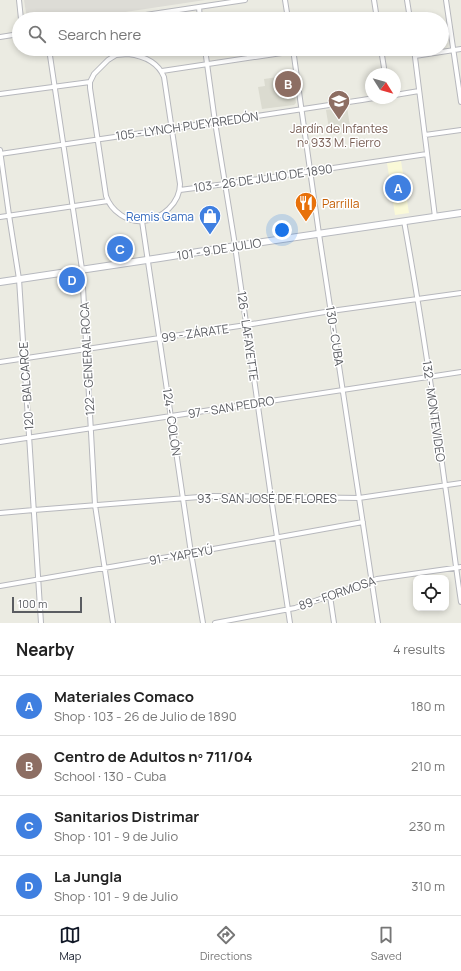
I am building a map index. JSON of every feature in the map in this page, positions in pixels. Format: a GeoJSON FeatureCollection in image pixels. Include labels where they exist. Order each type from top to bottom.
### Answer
{"type":"FeatureCollection","features":[{"type":"Feature","properties":{"kind":"street"},"geometry":{"type":"LineString","coordinates":[[19,0],[20,12]]}},
{"type":"Feature","properties":{"kind":"street"},"geometry":{"type":"LineString","coordinates":[[166,12],[245,0]]}},
{"type":"Feature","properties":{"kind":"street"},"geometry":{"type":"LineString","coordinates":[[285,0],[287,12]]}},
{"type":"Feature","properties":{"kind":"street"},"geometry":{"type":"LineString","coordinates":[[374,0],[376,12]]}},
{"type":"Feature","properties":{"kind":"street"},"geometry":{"type":"LineString","coordinates":[[407,0],[409,12]]}},
{"type":"Feature","properties":{"kind":"street"},"geometry":{"type":"LineString","coordinates":[[446,0],[448,12]]}},
{"type":"Feature","properties":{"kind":"street"},"geometry":{"type":"LineString","coordinates":[[199,7],[199,12]]}},
{"type":"Feature","properties":{"kind":"street"},"geometry":{"type":"LineString","coordinates":[[449,21],[461,102]]}},
{"type":"Feature","properties":{"kind":"street"},"geometry":{"type":"LineString","coordinates":[[0,37],[12,35]]}},
{"type":"Feature","properties":{"kind":"street"},"geometry":{"type":"LineString","coordinates":[[449,51],[461,49]]}},
{"type":"Feature","properties":{"kind":"street","name":"122 - GENERAL ROCA"},"geometry":{"type":"LineString","coordinates":[[50,56],[82,269],[96,505],[113,623]]}},
{"type":"Feature","properties":{"kind":"street"},"geometry":{"type":"LineString","coordinates":[[114,56],[100,67],[90,82],[106,196],[113,208],[122,215],[142,221]]}},
{"type":"Feature","properties":{"kind":"street"},"geometry":{"type":"LineString","coordinates":[[141,56],[152,62],[162,71],[164,77],[180,190]]}},
{"type":"Feature","properties":{"kind":"street","name":"126 - LAFAYETTE"},"geometry":{"type":"LineString","coordinates":[[206,56],[290,623]]}},
{"type":"Feature","properties":{"kind":"street"},"geometry":{"type":"LineString","coordinates":[[162,71],[256,56]]}},
{"type":"Feature","properties":{"kind":"street","name":"130 - CUBA"},"geometry":{"type":"LineString","coordinates":[[294,56],[378,623]]}},
{"type":"Feature","properties":{"kind":"street"},"geometry":{"type":"LineString","coordinates":[[382,56],[384,68]]}},
{"type":"Feature","properties":{"kind":"street"},"geometry":{"type":"LineString","coordinates":[[415,56],[435,217]]}},
{"type":"Feature","properties":{"kind":"street"},"geometry":{"type":"LineString","coordinates":[[0,94],[90,82]]}},
{"type":"Feature","properties":{"kind":"street"},"geometry":{"type":"LineString","coordinates":[[401,94],[419,91]]}},
{"type":"Feature","properties":{"kind":"street","name":"105 - LYNCH PUEYRREDÓN"},"geometry":{"type":"LineString","coordinates":[[0,153],[365,99]]}},
{"type":"Feature","properties":{"kind":"street"},"geometry":{"type":"LineString","coordinates":[[425,135],[461,130]]}},
{"type":"Feature","properties":{"kind":"street","name":"120 - BALCARCE"},"geometry":{"type":"LineString","coordinates":[[0,153],[20,279],[40,623]]}},
{"type":"Feature","properties":{"kind":"street","name":"103 - 26 DE JULIO DE 1890"},"geometry":{"type":"LineString","coordinates":[[142,221],[155,218],[168,210],[176,199],[180,190],[427,154]]}},
{"type":"Feature","properties":{"kind":"street"},"geometry":{"type":"LineString","coordinates":[[0,217],[108,201]]}},
{"type":"Feature","properties":{"kind":"street","name":"101 - 9 DE JULIO"},"geometry":{"type":"LineString","coordinates":[[0,282],[461,213]]}},
{"type":"Feature","properties":{"kind":"street","name":"124 - COLÓN"},"geometry":{"type":"LineString","coordinates":[[142,221],[202,623]]}},
{"type":"Feature","properties":{"kind":"street","name":"132 - MONTEVIDEO"},"geometry":{"type":"LineString","coordinates":[[404,221],[418,299],[461,602]]}},
{"type":"Feature","properties":{"kind":"street","name":"99 - ZÁRATE"},"geometry":{"type":"LineString","coordinates":[[0,362],[246,326],[331,311],[461,293]]}},
{"type":"Feature","properties":{"kind":"street","name":"97 - SAN PEDRO"},"geometry":{"type":"LineString","coordinates":[[0,442],[461,372]]}},
{"type":"Feature","properties":{"kind":"street","name":"93 - SAN JOSÉ DE FLORES"},"geometry":{"type":"LineString","coordinates":[[0,513],[220,496],[359,498],[461,483]]}},
{"type":"Feature","properties":{"kind":"street","name":"91 - YAPEYÚ"},"geometry":{"type":"LineString","coordinates":[[0,586],[363,522]]}},
{"type":"Feature","properties":{"kind":"street","name":"89 - FORMOSA"},"geometry":{"type":"LineString","coordinates":[[214,623],[288,610],[372,581],[461,567]]}},
{"type":"Feature","properties":{"kind":"street"},"geometry":{"type":"LineString","coordinates":[[330,596],[334,623]]}},
{"type":"Feature","properties":{"kind":"shaded area"},"geometry":{"type":"Polygon","coordinates":[[[24,0],[205,0],[125,12],[26,12],[24,0]]]}},
{"type":"Feature","properties":{"kind":"shaded area"},"geometry":{"type":"Polygon","coordinates":[[[292,75],[296,103],[294,105],[262,109],[258,87],[265,86],[264,79],[292,75]]]}},
{"type":"Feature","properties":{"kind":"shaded area","name":"Jardín de Infantes nº 933 M. Fierro"},"geometry":{"type":"Polygon","coordinates":[[[347,107],[351,132],[330,135],[326,110],[347,107]]]}},
{"type":"Feature","properties":{"kind":"shaded area"},"geometry":{"type":"Polygon","coordinates":[[[401,161],[409,213],[395,215],[387,163],[401,161]]]}},
{"type":"Feature","properties":{"kind":"place","name":"Centro de Adultos nº 711/04"},"geometry":{"type":"Point","coordinates":[288,84]}},
{"type":"Feature","properties":{"kind":"place","name":"Jardín de Infantes nº 933 M. Fierro"},"geometry":{"type":"Point","coordinates":[339,120]}},
{"type":"Feature","properties":{"kind":"place","name":"Materiales Comaco"},"geometry":{"type":"Point","coordinates":[398,188]}},
{"type":"Feature","properties":{"kind":"place","name":"Parrilla"},"geometry":{"type":"Point","coordinates":[306,222]}},
{"type":"Feature","properties":{"kind":"place","name":"Remis Gama"},"geometry":{"type":"Point","coordinates":[210,236]}},
{"type":"Feature","properties":{"kind":"place","name":"Sanitarios Distrimar"},"geometry":{"type":"Point","coordinates":[120,249]}},
{"type":"Feature","properties":{"kind":"place","name":"La Jungla"},"geometry":{"type":"Point","coordinates":[72,280]}}]}
